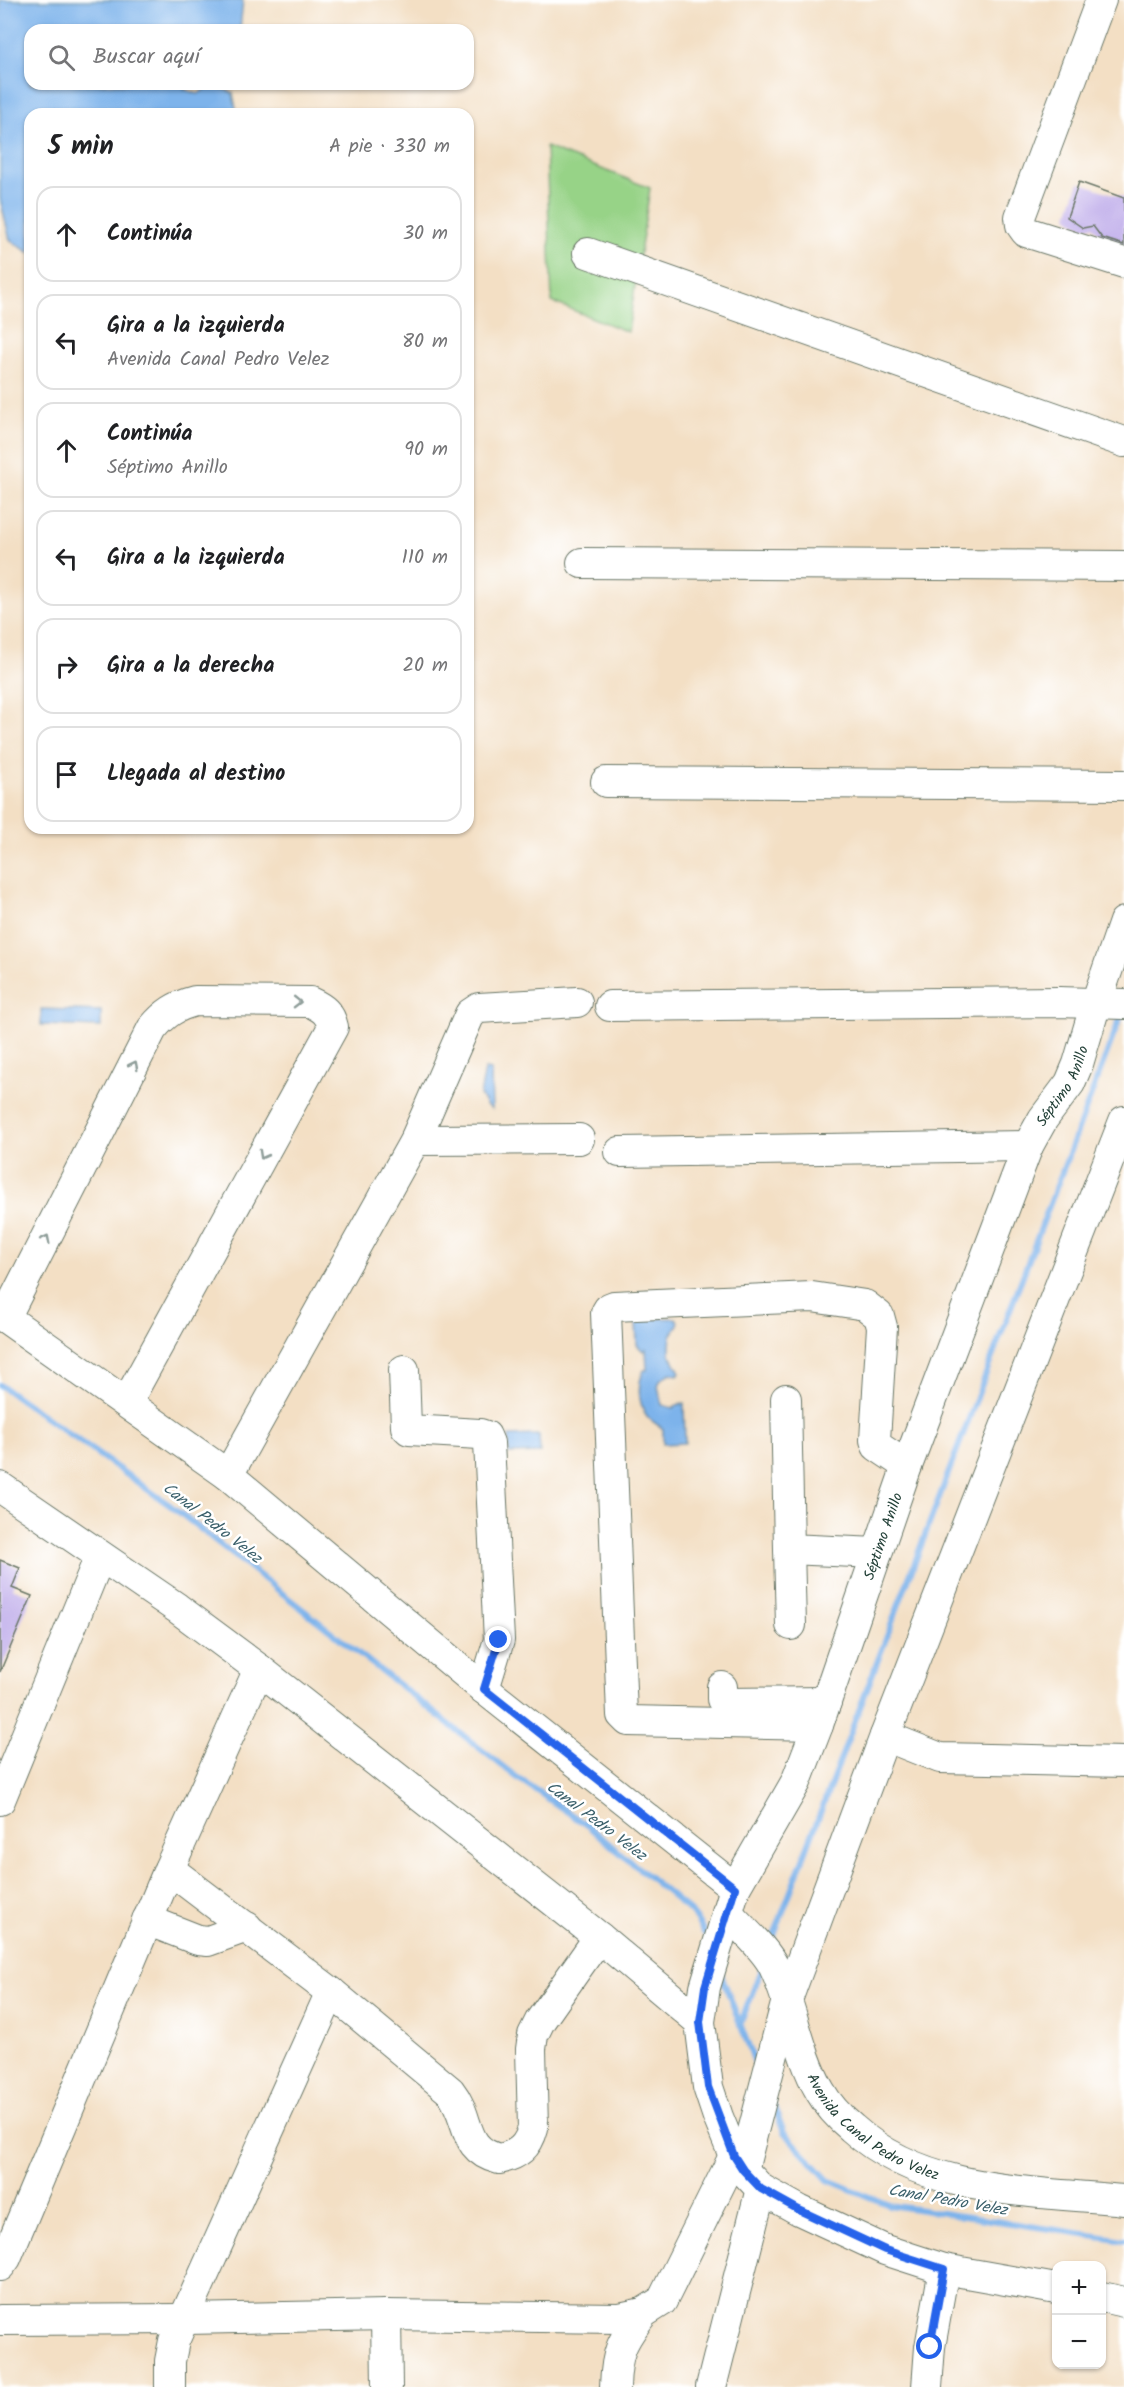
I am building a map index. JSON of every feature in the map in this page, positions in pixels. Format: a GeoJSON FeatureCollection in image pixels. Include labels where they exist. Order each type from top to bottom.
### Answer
{"type":"FeatureCollection","features":[{"type":"Feature","properties":{"kind":"street"},"geometry":{"type":"LineString","coordinates":[[1101,0],[1020,217],[1021,225],[1026,232],[1124,263]]}},
{"type":"Feature","properties":{"kind":"street"},"geometry":{"type":"LineString","coordinates":[[588,253],[1124,442]]}},
{"type":"Feature","properties":{"kind":"street"},"geometry":{"type":"LineString","coordinates":[[582,563],[1124,566]]}},
{"type":"Feature","properties":{"kind":"street"},"geometry":{"type":"LineString","coordinates":[[606,782],[1124,785]]}},
{"type":"Feature","properties":{"kind":"street","name":"Séptimo Anillo"},"geometry":{"type":"LineString","coordinates":[[746,2172],[708,2087],[700,2022],[705,1987],[717,1944],[729,1907],[796,1782],[907,1466],[1028,1146],[1043,1119],[1070,1083],[1078,1064],[1114,1004],[1124,922]]}},
{"type":"Feature","properties":{"kind":"street"},"geometry":{"type":"LineString","coordinates":[[3,1316],[152,1029],[164,1014],[179,1005],[195,1001],[310,1002],[323,1008],[330,1016],[333,1027],[127,1402]]}},
{"type":"Feature","properties":{"kind":"street"},"geometry":{"type":"LineString","coordinates":[[228,1475],[415,1140],[473,1011],[577,1002]]}},
{"type":"Feature","properties":{"kind":"street"},"geometry":{"type":"LineString","coordinates":[[610,1006],[1114,1004]]}},
{"type":"Feature","properties":{"kind":"street"},"geometry":{"type":"LineString","coordinates":[[711,2387],[754,2128],[788,2000],[885,1736],[1118,1152],[1124,1121]]}},
{"type":"Feature","properties":{"kind":"street"},"geometry":{"type":"LineString","coordinates":[[415,1140],[579,1139]]}},
{"type":"Feature","properties":{"kind":"street"},"geometry":{"type":"LineString","coordinates":[[620,1152],[1028,1146]]}},
{"type":"Feature","properties":{"kind":"street"},"geometry":{"type":"LineString","coordinates":[[822,1713],[628,1721],[622,1715],[606,1313],[614,1306],[812,1297],[865,1305],[879,1316],[882,1327],[875,1440],[880,1449],[907,1466]]}},
{"type":"Feature","properties":{"kind":"street","name":"Avenida Canal Pedro Velez"},"geometry":{"type":"LineString","coordinates":[[3,1316],[228,1475],[484,1689],[729,1907],[773,1965],[788,2000],[806,2060],[820,2092],[839,2116],[867,2141],[898,2161],[935,2175],[979,2185],[1124,2200]]}},
{"type":"Feature","properties":{"kind":"street"},"geometry":{"type":"LineString","coordinates":[[404,1371],[406,1427],[409,1430],[480,1434],[486,1436],[489,1443],[499,1640],[484,1689]]}},
{"type":"Feature","properties":{"kind":"street"},"geometry":{"type":"LineString","coordinates":[[786,1399],[791,1625]]}},
{"type":"Feature","properties":{"kind":"street"},"geometry":{"type":"LineString","coordinates":[[0,1486],[177,1608],[259,1669],[599,1937],[700,2022]]}},
{"type":"Feature","properties":{"kind":"street"},"geometry":{"type":"LineString","coordinates":[[789,1549],[877,1553]]}},
{"type":"Feature","properties":{"kind":"street"},"geometry":{"type":"LineString","coordinates":[[0,1800],[100,1556]]}},
{"type":"Feature","properties":{"kind":"street"},"geometry":{"type":"LineString","coordinates":[[0,2266],[6,2258],[169,1869],[259,1669]]}},
{"type":"Feature","properties":{"kind":"street"},"geometry":{"type":"LineString","coordinates":[[722,1687],[722,1699],[727,1703],[822,1713]]}},
{"type":"Feature","properties":{"kind":"street"},"geometry":{"type":"LineString","coordinates":[[885,1736],[940,1758],[1124,1762]]}},
{"type":"Feature","properties":{"kind":"street"},"geometry":{"type":"LineString","coordinates":[[169,1869],[331,1992],[450,2091],[463,2112],[471,2142],[478,2151],[499,2159],[522,2150],[530,2140],[533,2128],[532,2035],[540,2020],[599,1937]]}},
{"type":"Feature","properties":{"kind":"street"},"geometry":{"type":"LineString","coordinates":[[147,1920],[198,1940],[208,1941],[247,1927]]}},
{"type":"Feature","properties":{"kind":"street"},"geometry":{"type":"LineString","coordinates":[[170,2387],[170,2361],[174,2341],[186,2319],[331,1992]]}},
{"type":"Feature","properties":{"kind":"street"},"geometry":{"type":"LineString","coordinates":[[746,2172],[799,2210],[885,2250],[944,2269],[1052,2288]]}},
{"type":"Feature","properties":{"kind":"street"},"geometry":{"type":"LineString","coordinates":[[0,2320],[386,2315],[620,2318],[643,2313],[662,2301],[746,2172]]}},
{"type":"Feature","properties":{"kind":"street"},"geometry":{"type":"LineString","coordinates":[[927,2387],[930,2347],[944,2269]]}},
{"type":"Feature","properties":{"kind":"street"},"geometry":{"type":"LineString","coordinates":[[1106,2298],[1124,2302]]}},
{"type":"Feature","properties":{"kind":"street"},"geometry":{"type":"LineString","coordinates":[[615,2387],[616,2363],[620,2348],[643,2313]]}},
{"type":"Feature","properties":{"kind":"street"},"geometry":{"type":"LineString","coordinates":[[386,2315],[387,2387]]}},
{"type":"Feature","properties":{"kind":"green space"},"geometry":{"type":"Polygon","coordinates":[[[546,147],[650,188],[628,332],[552,302],[546,147]]]}},
{"type":"Feature","properties":{"kind":"water"},"geometry":{"type":"Polygon","coordinates":[[[0,0],[243,0],[241,24],[24,24],[24,90],[187,90],[198,94],[204,90],[226,90],[233,93],[236,108],[24,108],[24,249],[10,240],[0,199],[0,0]]]}},
{"type":"Feature","properties":{"kind":"water"},"geometry":{"type":"Polygon","coordinates":[[[41,1009],[101,1011],[101,1027],[41,1025],[41,1009]]]}},
{"type":"Feature","properties":{"kind":"water"},"geometry":{"type":"Polygon","coordinates":[[[485,1069],[491,1070],[492,1109],[486,1105],[480,1095],[485,1069]]]}},
{"type":"Feature","properties":{"kind":"water"},"geometry":{"type":"Polygon","coordinates":[[[676,1318],[679,1323],[671,1336],[670,1354],[680,1372],[677,1375],[670,1373],[660,1380],[658,1386],[662,1405],[673,1408],[684,1403],[685,1443],[663,1444],[663,1429],[647,1416],[640,1400],[640,1381],[644,1370],[647,1370],[646,1349],[643,1351],[637,1345],[636,1322],[638,1319],[676,1318]]]}},
{"type":"Feature","properties":{"kind":"water"},"geometry":{"type":"Polygon","coordinates":[[[539,1435],[540,1453],[509,1454],[509,1436],[539,1435]]]}},
{"type":"Feature","properties":{"kind":"building"},"geometry":{"type":"Polygon","coordinates":[[[1079,182],[1124,198],[1124,245],[1102,238],[1093,226],[1083,228],[1067,217],[1079,182]]]}},
{"type":"Feature","properties":{"kind":"building"},"geometry":{"type":"Polygon","coordinates":[[[0,1560],[20,1568],[12,1588],[32,1596],[0,1672],[0,1560]]]}},
{"type":"Feature","properties":{"kind":"waterway"},"geometry":{"type":"LineString","coordinates":[[770,1946],[1122,1013]]}},
{"type":"Feature","properties":{"kind":"waterway","name":"Canal Pedro Velez"},"geometry":{"type":"LineString","coordinates":[[0,1385],[171,1506],[515,1776],[588,1826],[692,1913],[708,1939]]}},
{"type":"Feature","properties":{"kind":"waterway"},"geometry":{"type":"LineString","coordinates":[[740,2025],[762,1967]]}},
{"type":"Feature","properties":{"kind":"waterway","name":"Canal Pedro Velez"},"geometry":{"type":"LineString","coordinates":[[721,1974],[757,2068]]}},
{"type":"Feature","properties":{"kind":"waterway","name":"Canal Pedro Velez"},"geometry":{"type":"LineString","coordinates":[[772,2102],[784,2132],[828,2180],[889,2205],[1124,2240]]}},
{"type":"Feature","properties":{"kind":"route"},"geometry":{"type":"LineString","coordinates":[[499,1640],[484,1689],[735,1888],[705,1987],[700,2022],[708,2087],[734,2156],[743,2170],[761,2189],[799,2210],[885,2250],[944,2269],[930,2347]]}}]}
